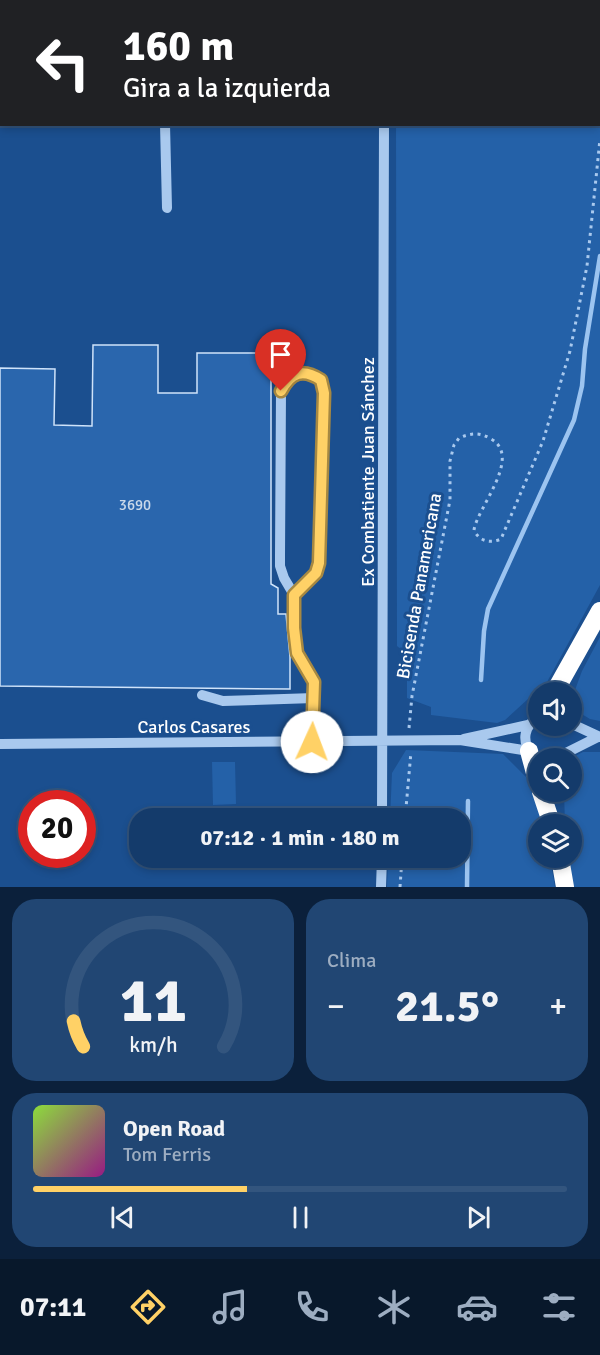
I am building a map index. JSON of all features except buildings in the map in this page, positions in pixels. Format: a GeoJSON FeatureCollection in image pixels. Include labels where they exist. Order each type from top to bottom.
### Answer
{"type":"FeatureCollection","features":[{"type":"Feature","properties":{"kind":"highway"},"geometry":{"type":"LineString","coordinates":[[560,682],[600,611]]}},
{"type":"Feature","properties":{"kind":"highway"},"geometry":{"type":"LineString","coordinates":[[562,868],[565,887]]}},
{"type":"Feature","properties":{"kind":"street"},"geometry":{"type":"LineString","coordinates":[[165,126],[167,208]]}},
{"type":"Feature","properties":{"kind":"street","name":"Ex Combatiente Juan Sánchez"},"geometry":{"type":"LineString","coordinates":[[382,808],[384,126]]}},
{"type":"Feature","properties":{"kind":"street"},"geometry":{"type":"LineString","coordinates":[[294,595],[316,573],[319,563],[324,393],[321,380],[311,373],[296,374],[287,379],[281,391],[280,566],[294,595],[297,653],[314,682],[312,742]]}},
{"type":"Feature","properties":{"kind":"street"},"geometry":{"type":"LineString","coordinates":[[202,695],[223,701],[314,698]]}},
{"type":"Feature","properties":{"kind":"street"},"geometry":{"type":"LineString","coordinates":[[528,725],[525,738],[530,748]]}},
{"type":"Feature","properties":{"kind":"street","name":"Carlos Casares"},"geometry":{"type":"LineString","coordinates":[[0,744],[460,740],[528,725]]}},
{"type":"Feature","properties":{"kind":"street"},"geometry":{"type":"LineString","coordinates":[[582,729],[599,737]]}},
{"type":"Feature","properties":{"kind":"street"},"geometry":{"type":"LineString","coordinates":[[576,748],[599,737]]}},
{"type":"Feature","properties":{"kind":"street","name":"Carlos Casares"},"geometry":{"type":"LineString","coordinates":[[460,740],[528,754]]}},
{"type":"Feature","properties":{"kind":"street"},"geometry":{"type":"LineString","coordinates":[[381,868],[381,887]]}},
{"type":"Feature","properties":{"kind":"path","name":"Bicisenda Panamericana"},"geometry":{"type":"LineString","coordinates":[[406,808],[412,696],[450,500],[452,452],[459,438],[467,434],[476,433],[485,436],[494,440],[499,446],[500,475],[477,519],[474,530],[487,542],[501,539],[543,441],[570,351],[587,266],[600,139]]}},
{"type":"Feature","properties":{"kind":"path"},"geometry":{"type":"LineString","coordinates":[[400,887],[401,868]]}},
{"type":"Feature","properties":{"kind":"shaded area"},"geometry":{"type":"Polygon","coordinates":[[[396,126],[600,126],[600,585],[547,682],[528,682],[528,699],[505,720],[497,723],[431,715],[431,707],[407,698],[407,654],[397,646],[396,126]]]}},
{"type":"Feature","properties":{"kind":"shaded area"},"geometry":{"type":"Polygon","coordinates":[[[600,637],[600,721],[582,714],[582,682],[578,682],[600,637]]]}},
{"type":"Feature","properties":{"kind":"shaded area"},"geometry":{"type":"Polygon","coordinates":[[[406,750],[503,754],[527,778],[528,802],[536,802],[540,814],[528,814],[528,868],[552,868],[555,887],[387,887],[388,868],[471,868],[471,808],[390,808],[392,773],[406,750]]]}},
{"type":"Feature","properties":{"kind":"shaded area"},"geometry":{"type":"Polygon","coordinates":[[[582,752],[600,752],[600,887],[571,887],[568,868],[582,868],[582,814],[565,814],[564,802],[582,802],[582,752]]]}},
{"type":"Feature","properties":{"kind":"shaded area"},"geometry":{"type":"Polygon","coordinates":[[[212,762],[235,762],[236,804],[213,805],[212,762]]]}},
{"type":"Feature","properties":{"kind":"waterway"},"geometry":{"type":"LineString","coordinates":[[481,680],[484,631],[488,609],[574,420],[582,386],[585,349],[600,256]]}},
{"type":"Feature","properties":{"kind":"waterway"},"geometry":{"type":"LineString","coordinates":[[467,887],[468,801]]}},
{"type":"Feature","properties":{"kind":"route"},"geometry":{"type":"LineString","coordinates":[[281,391],[287,379],[296,374],[311,373],[321,380],[324,393],[319,563],[316,573],[294,595],[297,653],[314,682],[312,742]]}}]}
